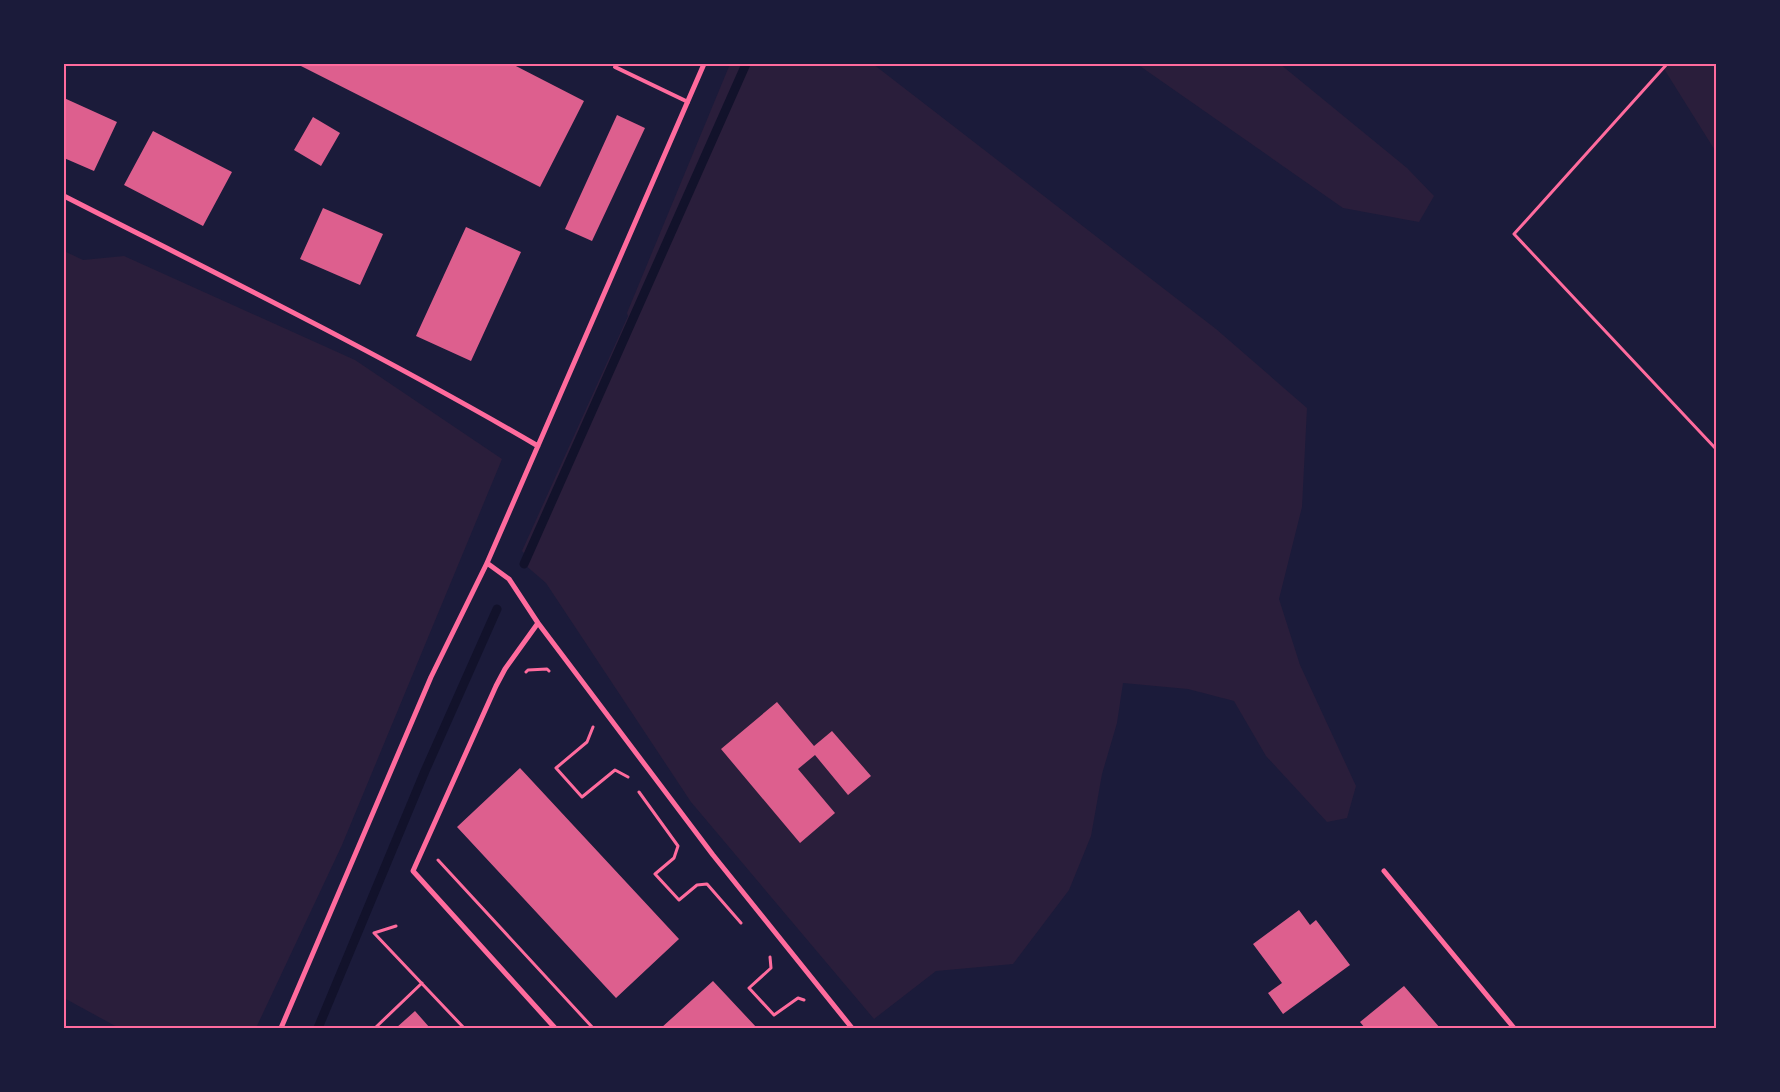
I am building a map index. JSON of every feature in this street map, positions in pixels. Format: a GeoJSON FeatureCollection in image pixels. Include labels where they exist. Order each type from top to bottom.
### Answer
{"type":"FeatureCollection","features":[{"type":"Feature","properties":{"kind":"street"},"geometry":{"type":"LineString","coordinates":[[281,1028],[431,677],[487,562],[704,64]]}},
{"type":"Feature","properties":{"kind":"street"},"geometry":{"type":"LineString","coordinates":[[64,196],[295,313],[476,410],[538,446]]}},
{"type":"Feature","properties":{"kind":"street"},"geometry":{"type":"LineString","coordinates":[[487,562],[509,579],[538,623],[712,855],[852,1028]]}},
{"type":"Feature","properties":{"kind":"street"},"geometry":{"type":"LineString","coordinates":[[538,623],[505,669],[496,686],[413,871],[555,1028]]}},
{"type":"Feature","properties":{"kind":"street"},"geometry":{"type":"LineString","coordinates":[[1384,871],[1514,1028]]}},
{"type":"Feature","properties":{"kind":"lane"},"geometry":{"type":"LineString","coordinates":[[615,67],[688,102]]}},
{"type":"Feature","properties":{"kind":"path"},"geometry":{"type":"LineString","coordinates":[[1667,64],[1514,234],[1716,449]]}},
{"type":"Feature","properties":{"kind":"path"},"geometry":{"type":"LineString","coordinates":[[522,675],[528,670],[547,669],[554,676]]}},
{"type":"Feature","properties":{"kind":"path"},"geometry":{"type":"LineString","coordinates":[[588,720],[594,728],[587,742],[556,768],[582,796],[616,770],[627,775],[633,783]]}},
{"type":"Feature","properties":{"kind":"path"},"geometry":{"type":"LineString","coordinates":[[639,791],[678,846],[674,858],[655,874],[679,900],[696,885],[707,884],[745,928]]}},
{"type":"Feature","properties":{"kind":"path"},"geometry":{"type":"LineString","coordinates":[[432,854],[594,1028]]}},
{"type":"Feature","properties":{"kind":"path"},"geometry":{"type":"LineString","coordinates":[[396,926],[374,933],[464,1028]]}},
{"type":"Feature","properties":{"kind":"path"},"geometry":{"type":"LineString","coordinates":[[764,950],[770,958],[771,968],[750,988],[774,1015],[798,998],[808,1002]]}},
{"type":"Feature","properties":{"kind":"path"},"geometry":{"type":"LineString","coordinates":[[375,1028],[422,983]]}},
{"type":"Feature","properties":{"kind":"shaded area"},"geometry":{"type":"Polygon","coordinates":[[[730,64],[873,64],[1216,329],[1307,408],[1302,507],[1279,599],[1300,665],[1356,786],[1347,818],[1327,822],[1266,756],[1234,701],[1188,689],[1123,683],[1117,723],[1102,774],[1091,836],[1069,890],[1013,964],[936,971],[874,1019],[691,802],[546,583],[524,564],[528,557],[522,551],[628,316],[627,313],[730,64]]]}},
{"type":"Feature","properties":{"kind":"shaded area"},"geometry":{"type":"Polygon","coordinates":[[[1137,64],[1280,64],[1407,168],[1434,196],[1419,222],[1343,208],[1137,64]]]}},
{"type":"Feature","properties":{"kind":"shaded area"},"geometry":{"type":"Polygon","coordinates":[[[1661,64],[1716,64],[1716,152],[1661,64]]]}},
{"type":"Feature","properties":{"kind":"shaded area"},"geometry":{"type":"Polygon","coordinates":[[[64,251],[83,260],[124,256],[355,360],[502,459],[342,845],[256,1028],[119,1028],[64,998],[64,251]]]}},
{"type":"Feature","properties":{"kind":"building"},"geometry":{"type":"Polygon","coordinates":[[[297,64],[512,64],[584,101],[540,187],[297,64]]]}},
{"type":"Feature","properties":{"kind":"building"},"geometry":{"type":"Polygon","coordinates":[[[64,98],[117,122],[94,171],[64,158],[64,98]]]}},
{"type":"Feature","properties":{"kind":"building"},"geometry":{"type":"Polygon","coordinates":[[[617,115],[645,128],[592,241],[565,229],[617,115]]]}},
{"type":"Feature","properties":{"kind":"building"},"geometry":{"type":"Polygon","coordinates":[[[313,117],[340,133],[321,166],[294,150],[313,117]]]}},
{"type":"Feature","properties":{"kind":"building"},"geometry":{"type":"Polygon","coordinates":[[[153,131],[232,172],[203,226],[124,185],[153,131]]]}},
{"type":"Feature","properties":{"kind":"building"},"geometry":{"type":"Polygon","coordinates":[[[323,208],[383,234],[360,285],[300,259],[323,208]]]}},
{"type":"Feature","properties":{"kind":"building"},"geometry":{"type":"Polygon","coordinates":[[[466,227],[521,252],[471,361],[416,336],[466,227]]]}},
{"type":"Feature","properties":{"kind":"building"},"geometry":{"type":"Polygon","coordinates":[[[777,702],[814,746],[832,731],[871,776],[848,795],[815,755],[798,769],[835,813],[800,843],[721,749],[777,702]]]}},
{"type":"Feature","properties":{"kind":"building"},"geometry":{"type":"Polygon","coordinates":[[[520,768],[679,939],[616,998],[457,827],[520,768]]]}},
{"type":"Feature","properties":{"kind":"building"},"geometry":{"type":"Polygon","coordinates":[[[1299,910],[1310,925],[1316,920],[1350,965],[1283,1014],[1268,993],[1282,983],[1253,944],[1299,910]]]}},
{"type":"Feature","properties":{"kind":"building"},"geometry":{"type":"Polygon","coordinates":[[[713,981],[757,1028],[661,1028],[713,981]]]}},
{"type":"Feature","properties":{"kind":"building"},"geometry":{"type":"Polygon","coordinates":[[[1404,986],[1440,1028],[1365,1028],[1360,1022],[1404,986]]]}},
{"type":"Feature","properties":{"kind":"building"},"geometry":{"type":"Polygon","coordinates":[[[415,1011],[430,1028],[396,1028],[415,1011]]]}},
{"type":"Feature","properties":{"kind":"waterway"},"geometry":{"type":"LineString","coordinates":[[524,564],[746,64]]}},
{"type":"Feature","properties":{"kind":"waterway"},"geometry":{"type":"LineString","coordinates":[[318,1028],[425,771],[497,609]]}}]}
